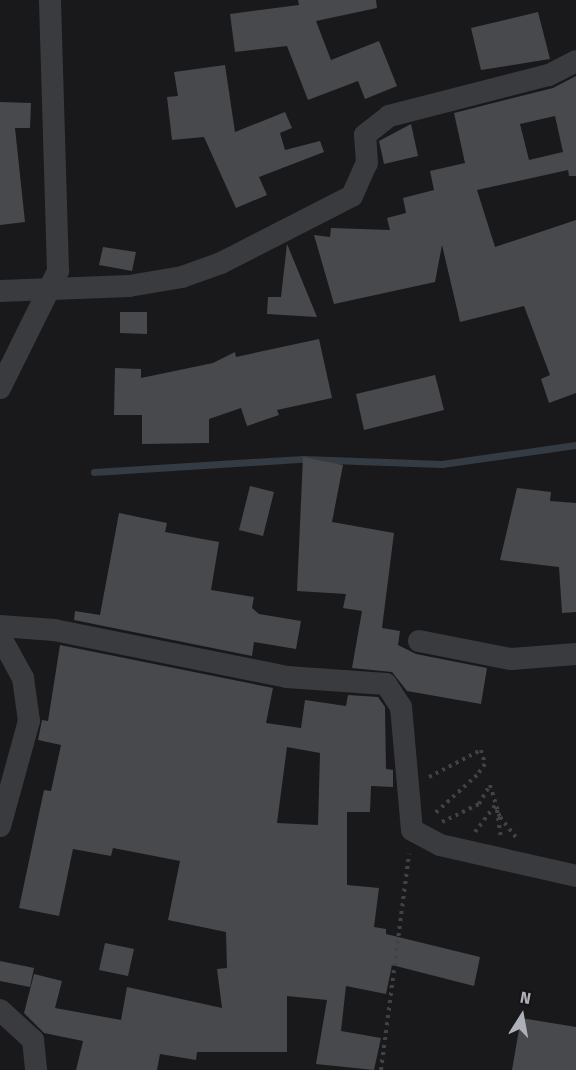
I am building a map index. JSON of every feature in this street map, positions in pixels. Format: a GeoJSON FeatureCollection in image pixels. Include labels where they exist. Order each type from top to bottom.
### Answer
{"type":"FeatureCollection","features":[{"type":"Feature","properties":{"kind":"street"},"geometry":{"type":"LineString","coordinates":[[0,388],[50,293],[60,249],[50,0]]}},
{"type":"Feature","properties":{"kind":"street"},"geometry":{"type":"LineString","coordinates":[[0,291],[50,293],[182,278],[220,263],[352,196],[367,164],[365,135],[389,116],[549,75],[576,62]]}},
{"type":"Feature","properties":{"kind":"street"},"geometry":{"type":"LineString","coordinates":[[0,626],[54,630],[287,678],[386,684],[402,707],[409,800],[417,835],[458,849],[576,876]]}},
{"type":"Feature","properties":{"kind":"street"},"geometry":{"type":"LineString","coordinates":[[0,636],[23,678],[29,721],[0,826]]}},
{"type":"Feature","properties":{"kind":"street"},"geometry":{"type":"LineString","coordinates":[[419,641],[511,659],[576,654]]}},
{"type":"Feature","properties":{"kind":"street"},"geometry":{"type":"LineString","coordinates":[[0,1011],[33,1040],[36,1070]]}},
{"type":"Feature","properties":{"kind":"path"},"geometry":{"type":"LineString","coordinates":[[381,1070],[417,835],[456,801],[477,775],[485,764],[481,750],[442,768],[409,800]]}},
{"type":"Feature","properties":{"kind":"path"},"geometry":{"type":"LineString","coordinates":[[417,835],[479,804],[490,785],[500,817],[540,868]]}},
{"type":"Feature","properties":{"kind":"path"},"geometry":{"type":"LineString","coordinates":[[458,849],[497,803]]}},
{"type":"Feature","properties":{"kind":"path"},"geometry":{"type":"LineString","coordinates":[[497,803],[506,860]]}},
{"type":"Feature","properties":{"kind":"building"},"geometry":{"type":"Polygon","coordinates":[[[298,0],[376,0],[377,8],[316,21],[331,60],[379,41],[397,86],[365,99],[358,81],[308,100],[287,46],[235,52],[230,14],[299,5],[298,0]]]}},
{"type":"Feature","properties":{"kind":"building"},"geometry":{"type":"Polygon","coordinates":[[[538,12],[550,59],[481,70],[471,28],[538,12]]]}},
{"type":"Feature","properties":{"kind":"building"},"geometry":{"type":"Polygon","coordinates":[[[225,65],[235,132],[285,112],[292,128],[280,133],[285,150],[320,141],[324,152],[259,177],[267,195],[236,208],[204,137],[172,140],[167,97],[178,96],[174,72],[225,65]]]}},
{"type":"Feature","properties":{"kind":"building"},"geometry":{"type":"Polygon","coordinates":[[[576,76],[576,176],[569,176],[568,170],[477,190],[495,247],[576,220],[576,393],[549,403],[541,379],[550,375],[524,306],[460,322],[442,245],[435,282],[334,304],[314,235],[330,237],[331,228],[390,230],[387,218],[406,213],[403,198],[434,190],[430,171],[465,163],[454,113],[553,88],[576,76]],[[555,116],[520,124],[529,160],[563,152],[555,116]]]}},
{"type":"Feature","properties":{"kind":"building"},"geometry":{"type":"Polygon","coordinates":[[[0,102],[31,103],[30,128],[15,128],[25,222],[0,225],[0,102]]]}},
{"type":"Feature","properties":{"kind":"building"},"geometry":{"type":"Polygon","coordinates":[[[411,124],[418,156],[384,164],[379,141],[411,124]]]}},
{"type":"Feature","properties":{"kind":"building"},"geometry":{"type":"Polygon","coordinates":[[[287,244],[317,317],[267,314],[268,297],[281,297],[287,244]]]}},
{"type":"Feature","properties":{"kind":"building"},"geometry":{"type":"Polygon","coordinates":[[[103,247],[136,252],[132,271],[99,265],[103,247]]]}},
{"type":"Feature","properties":{"kind":"building"},"geometry":{"type":"Polygon","coordinates":[[[120,312],[147,312],[147,334],[120,333],[120,312]]]}},
{"type":"Feature","properties":{"kind":"building"},"geometry":{"type":"Polygon","coordinates":[[[319,339],[332,398],[277,410],[279,415],[247,426],[241,408],[209,419],[209,443],[142,444],[142,415],[114,415],[115,368],[141,369],[141,378],[213,363],[235,352],[236,357],[319,339]]]}},
{"type":"Feature","properties":{"kind":"building"},"geometry":{"type":"Polygon","coordinates":[[[435,375],[444,410],[364,430],[356,394],[435,375]]]}},
{"type":"Feature","properties":{"kind":"building"},"geometry":{"type":"Polygon","coordinates":[[[303,457],[343,465],[332,522],[394,533],[382,628],[400,631],[398,645],[416,654],[487,668],[481,704],[407,691],[392,672],[352,668],[362,611],[343,608],[346,594],[297,591],[303,457]]]}},
{"type":"Feature","properties":{"kind":"building"},"geometry":{"type":"Polygon","coordinates":[[[250,486],[274,492],[263,536],[239,530],[250,486]]]}},
{"type":"Feature","properties":{"kind":"building"},"geometry":{"type":"Polygon","coordinates":[[[517,488],[551,492],[550,501],[576,503],[576,612],[562,613],[559,567],[500,560],[517,488]]]}},
{"type":"Feature","properties":{"kind":"building"},"geometry":{"type":"Polygon","coordinates":[[[119,513],[167,523],[165,532],[219,542],[211,590],[254,597],[252,608],[259,614],[301,621],[296,649],[254,642],[252,656],[74,620],[75,611],[100,615],[119,513]]]}},
{"type":"Feature","properties":{"kind":"building"},"geometry":{"type":"Polygon","coordinates":[[[60,645],[273,688],[266,723],[301,728],[305,700],[346,706],[348,695],[378,697],[385,707],[386,769],[393,770],[393,787],[371,786],[370,812],[347,812],[347,885],[379,888],[374,927],[386,929],[386,934],[480,957],[474,986],[392,965],[386,994],[346,986],[341,1031],[381,1038],[374,1070],[316,1064],[327,1000],[287,996],[287,1052],[197,1052],[196,1060],[160,1054],[157,1070],[76,1070],[83,1041],[44,1033],[24,1013],[34,974],[62,981],[55,1008],[121,1020],[127,987],[222,1008],[217,969],[227,968],[226,932],[168,920],[180,861],[113,848],[111,856],[73,849],[59,916],[19,908],[44,790],[51,791],[61,745],[38,740],[42,720],[48,721],[60,645]],[[287,747],[277,823],[318,825],[320,753],[287,747]]]}},
{"type":"Feature","properties":{"kind":"building"},"geometry":{"type":"Polygon","coordinates":[[[105,943],[134,949],[128,976],[99,970],[105,943]]]}},
{"type":"Feature","properties":{"kind":"building"},"geometry":{"type":"Polygon","coordinates":[[[0,961],[34,968],[30,987],[0,981],[0,961]]]}},
{"type":"Feature","properties":{"kind":"building"},"geometry":{"type":"Polygon","coordinates":[[[521,1018],[576,1027],[576,1070],[512,1070],[521,1018]]]}},
{"type":"Feature","properties":{"kind":"waterway"},"geometry":{"type":"LineString","coordinates":[[94,472],[303,459],[442,464],[576,445]]}}]}
